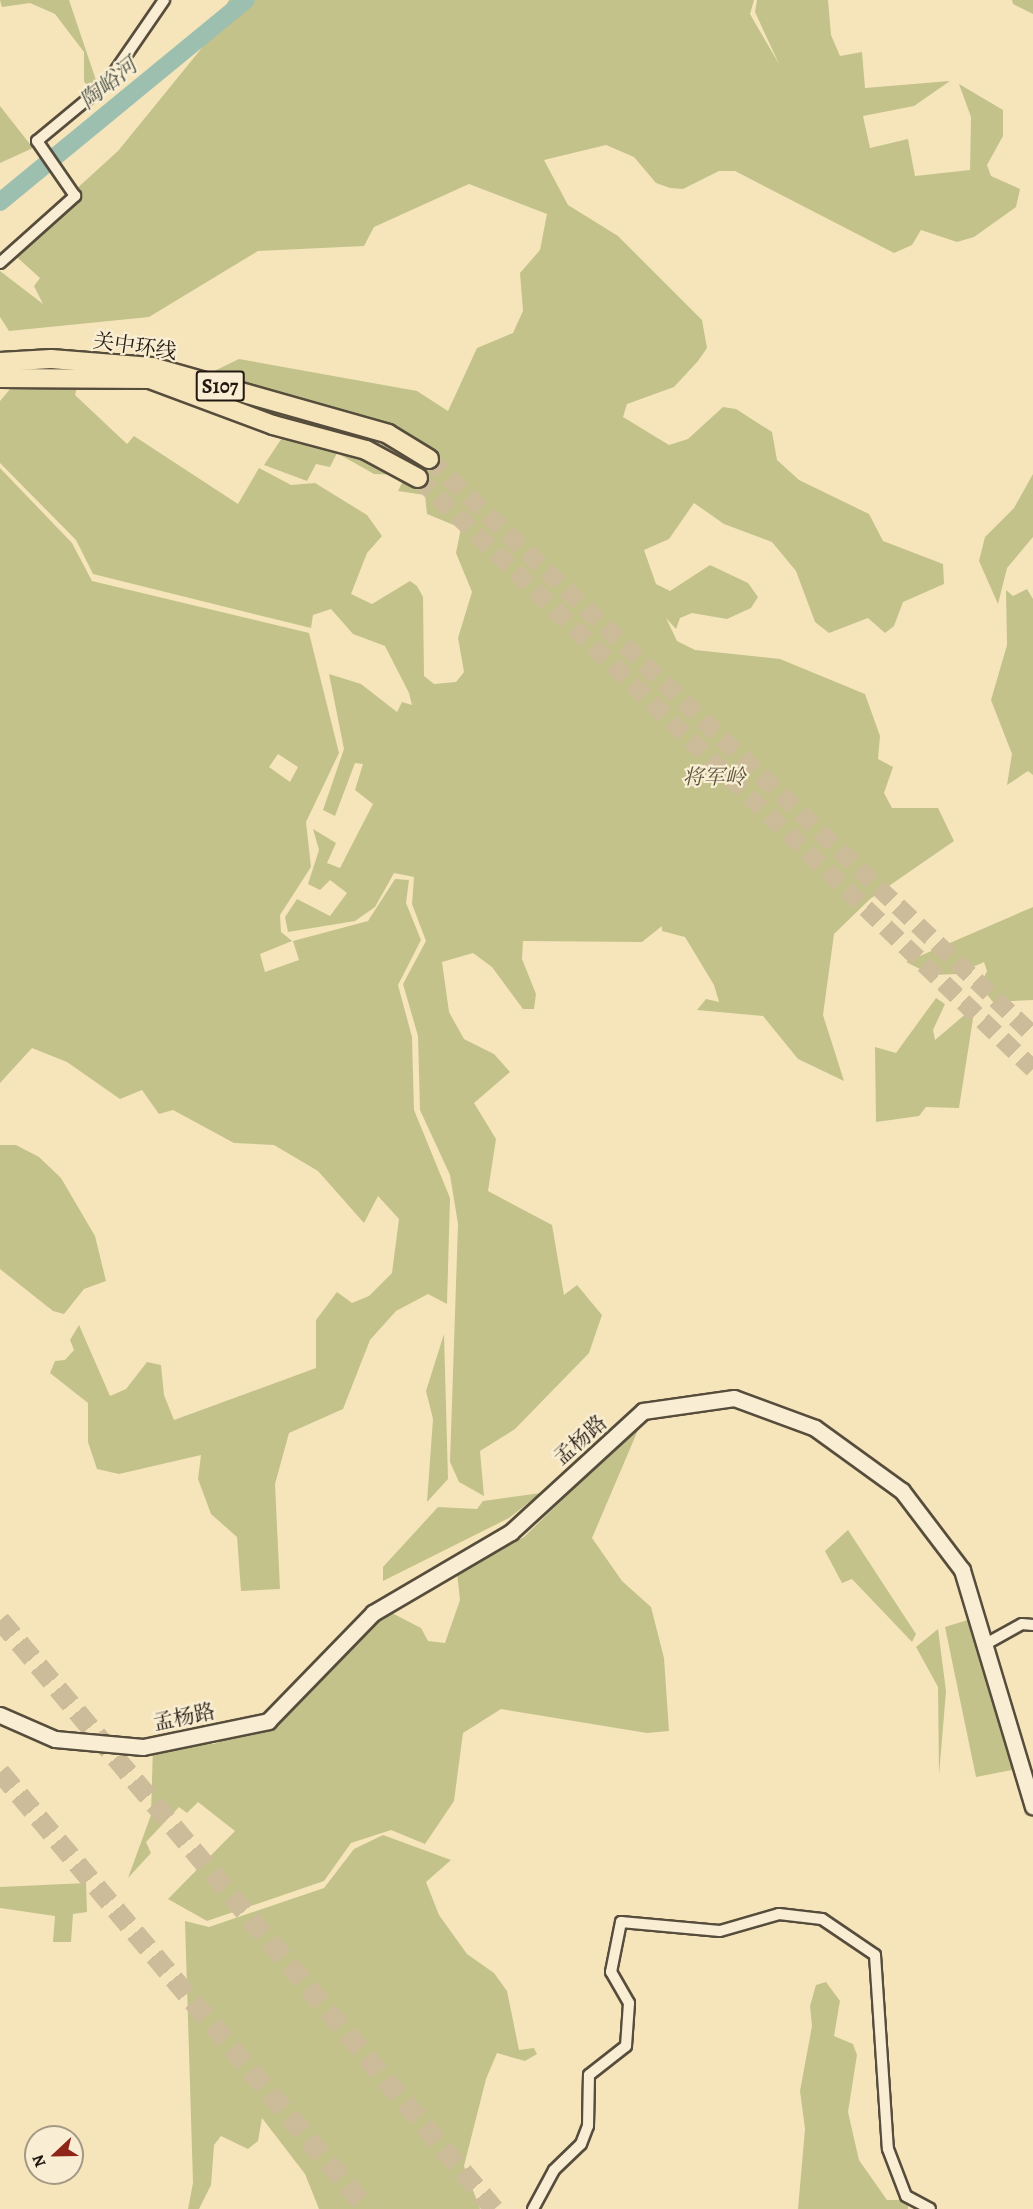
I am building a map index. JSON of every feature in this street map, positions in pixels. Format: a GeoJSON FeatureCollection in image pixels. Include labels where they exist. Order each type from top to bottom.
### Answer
{"type":"FeatureCollection","features":[{"type":"Feature","properties":{"kind":"highway","name":"关中环线"},"geometry":{"type":"LineString","coordinates":[[0,362],[51,359],[152,367],[388,434],[429,459]]}},
{"type":"Feature","properties":{"kind":"highway","name":"关中环线"},"geometry":{"type":"LineString","coordinates":[[0,378],[150,379],[273,426],[366,450],[418,478]]}},
{"type":"Feature","properties":{"kind":"main road","name":"孟杨路"},"geometry":{"type":"LineString","coordinates":[[0,1715],[55,1739],[143,1747],[268,1721],[373,1613],[511,1532],[643,1411],[734,1398],[815,1428],[902,1491],[962,1570],[1033,1807]]}},
{"type":"Feature","properties":{"kind":"street"},"geometry":{"type":"LineString","coordinates":[[0,263],[75,196],[37,141],[107,83],[164,0]]}},
{"type":"Feature","properties":{"kind":"street"},"geometry":{"type":"LineString","coordinates":[[984,1645],[1022,1624],[1033,1624]]}},
{"type":"Feature","properties":{"kind":"street"},"geometry":{"type":"LineString","coordinates":[[533,2209],[554,2170],[581,2144],[588,2126],[589,2075],[626,2046],[629,2003],[611,1972],[621,1922],[720,1931],[778,1914],[822,1919],[875,1954],[888,2149],[906,2196],[930,2209]]}},
{"type":"Feature","properties":{"kind":"green space"},"geometry":{"type":"Polygon","coordinates":[[[0,0],[69,0],[103,101],[98,104],[84,81],[84,52],[55,14],[30,3],[2,7],[0,0]]]}},
{"type":"Feature","properties":{"kind":"green space","name":"将军岭"},"geometry":{"type":"Polygon","coordinates":[[[229,0],[754,0],[750,14],[779,64],[755,12],[757,0],[828,0],[831,35],[840,56],[862,52],[865,88],[950,81],[914,106],[863,116],[870,148],[908,139],[915,176],[970,170],[971,117],[959,84],[1003,110],[1003,136],[987,165],[991,176],[1020,189],[1016,207],[974,237],[957,242],[921,230],[912,245],[894,253],[735,171],[719,171],[683,189],[670,188],[656,183],[634,157],[606,145],[544,160],[568,205],[618,236],[702,320],[707,348],[698,361],[674,387],[627,404],[623,417],[669,445],[688,439],[723,407],[736,409],[772,432],[777,460],[799,480],[869,514],[883,541],[943,564],[944,584],[903,602],[894,626],[885,633],[868,618],[829,633],[815,622],[796,571],[772,542],[724,524],[694,503],[669,539],[644,550],[656,584],[670,591],[710,565],[748,583],[758,597],[751,608],[727,619],[692,613],[680,618],[676,629],[666,618],[677,641],[695,650],[780,659],[865,694],[880,736],[878,759],[893,767],[884,793],[892,808],[938,808],[954,841],[870,899],[834,934],[823,1015],[844,1081],[798,1059],[763,1016],[697,1010],[706,999],[719,1002],[714,985],[685,937],[662,931],[662,926],[642,942],[523,941],[522,959],[536,994],[534,1009],[523,1009],[492,967],[473,953],[442,962],[449,1012],[464,1039],[494,1054],[510,1072],[474,1103],[496,1139],[488,1191],[552,1225],[564,1295],[577,1285],[602,1315],[589,1353],[515,1429],[480,1451],[484,1496],[459,1482],[450,1462],[458,1224],[450,1175],[420,1110],[418,1036],[403,984],[426,941],[412,904],[414,877],[394,873],[375,907],[355,921],[288,932],[285,917],[297,899],[330,916],[347,893],[330,880],[320,890],[308,884],[319,850],[313,829],[336,843],[327,863],[340,868],[373,804],[355,790],[363,764],[355,763],[335,816],[323,810],[344,749],[329,674],[361,684],[397,712],[402,702],[412,705],[409,693],[385,646],[353,634],[331,609],[313,615],[311,628],[93,574],[76,540],[0,463],[0,401],[22,375],[80,376],[75,395],[127,444],[134,436],[238,504],[259,468],[291,485],[315,483],[367,515],[382,536],[367,553],[351,594],[372,604],[410,581],[417,586],[423,597],[424,676],[434,684],[456,682],[464,672],[458,638],[472,592],[456,553],[461,528],[427,514],[425,495],[398,491],[406,475],[374,474],[337,453],[330,467],[316,464],[307,481],[264,465],[282,438],[329,423],[408,455],[412,436],[373,419],[210,373],[239,359],[417,391],[448,411],[477,348],[513,333],[523,311],[520,273],[540,250],[547,214],[469,184],[374,227],[364,246],[258,251],[149,317],[9,331],[0,317],[0,271],[43,304],[34,286],[40,278],[9,250],[118,151],[201,49],[229,0]]]}},
{"type":"Feature","properties":{"kind":"green space"},"geometry":{"type":"Polygon","coordinates":[[[1012,0],[1033,0],[1033,14],[1013,4],[1012,0]]]}},
{"type":"Feature","properties":{"kind":"green space"},"geometry":{"type":"Polygon","coordinates":[[[0,106],[33,148],[0,163],[0,106]]]}},
{"type":"Feature","properties":{"kind":"green space"},"geometry":{"type":"Polygon","coordinates":[[[0,468],[72,543],[92,581],[309,633],[339,753],[306,822],[311,867],[280,915],[281,932],[292,941],[260,954],[265,972],[299,960],[293,941],[368,921],[395,879],[409,880],[406,903],[421,940],[398,985],[412,1037],[414,1110],[450,1198],[447,1304],[428,1294],[396,1311],[370,1340],[343,1409],[289,1433],[275,1484],[280,1589],[241,1591],[237,1537],[211,1514],[198,1479],[201,1455],[119,1474],[97,1469],[88,1442],[88,1403],[50,1373],[55,1361],[65,1360],[74,1350],[70,1340],[79,1325],[110,1396],[126,1389],[147,1362],[161,1365],[164,1395],[174,1420],[316,1368],[316,1320],[337,1292],[352,1303],[369,1296],[392,1273],[399,1219],[378,1196],[364,1223],[318,1171],[274,1145],[234,1143],[173,1110],[159,1114],[142,1090],[120,1099],[67,1062],[32,1048],[0,1083],[0,468]],[[278,754],[269,767],[290,782],[298,767],[278,754]]]}},
{"type":"Feature","properties":{"kind":"green space"},"geometry":{"type":"Polygon","coordinates":[[[1033,474],[1033,537],[1007,568],[998,604],[979,561],[985,537],[1014,508],[1033,474]]]}},
{"type":"Feature","properties":{"kind":"green space"},"geometry":{"type":"Polygon","coordinates":[[[1027,589],[1033,599],[1033,775],[1028,771],[1007,785],[1012,754],[991,700],[1007,645],[1006,590],[1013,596],[1027,589]]]}},
{"type":"Feature","properties":{"kind":"green space"},"geometry":{"type":"Polygon","coordinates":[[[1033,907],[1033,1000],[993,1002],[980,986],[987,971],[984,962],[957,974],[932,975],[906,962],[1033,907]]]}},
{"type":"Feature","properties":{"kind":"green space"},"geometry":{"type":"Polygon","coordinates":[[[936,998],[945,1004],[933,1030],[935,1040],[975,1006],[959,1108],[926,1107],[919,1116],[876,1122],[875,1047],[896,1053],[936,998]]]}},
{"type":"Feature","properties":{"kind":"green space"},"geometry":{"type":"Polygon","coordinates":[[[0,1145],[16,1145],[39,1157],[61,1178],[95,1236],[106,1281],[84,1289],[64,1314],[53,1311],[0,1269],[0,1145]]]}},
{"type":"Feature","properties":{"kind":"green space"},"geometry":{"type":"Polygon","coordinates":[[[444,1334],[448,1479],[427,1502],[433,1419],[426,1391],[444,1334]]]}},
{"type":"Feature","properties":{"kind":"green space"},"geometry":{"type":"Polygon","coordinates":[[[641,1423],[592,1538],[622,1581],[651,1607],[664,1658],[669,1731],[647,1733],[501,1709],[463,1733],[454,1801],[425,1844],[391,1830],[351,1843],[324,1881],[207,1921],[168,1899],[235,1831],[198,1802],[187,1813],[179,1807],[146,1842],[151,1853],[128,1878],[151,1815],[153,1746],[214,1744],[257,1728],[386,1610],[421,1628],[428,1641],[445,1643],[460,1600],[457,1572],[524,1537],[641,1423]]]}},
{"type":"Feature","properties":{"kind":"green space"},"geometry":{"type":"Polygon","coordinates":[[[541,1493],[509,1518],[383,1581],[383,1567],[438,1507],[477,1509],[483,1501],[541,1493]]]}},
{"type":"Feature","properties":{"kind":"green space"},"geometry":{"type":"Polygon","coordinates":[[[848,1530],[916,1634],[912,1642],[852,1579],[842,1583],[825,1551],[848,1530]]]}},
{"type":"Feature","properties":{"kind":"green space"},"geometry":{"type":"Polygon","coordinates":[[[974,1618],[1017,1769],[976,1777],[945,1627],[974,1618]]]}},
{"type":"Feature","properties":{"kind":"green space"},"geometry":{"type":"Polygon","coordinates":[[[938,1629],[946,1691],[939,1775],[938,1687],[916,1647],[938,1629]]]}},
{"type":"Feature","properties":{"kind":"green space"},"geometry":{"type":"Polygon","coordinates":[[[383,1835],[451,1860],[426,1882],[439,1915],[467,1954],[494,1973],[507,1991],[519,2050],[534,2048],[537,2054],[525,2061],[497,2053],[486,2079],[464,2166],[480,2209],[319,2209],[305,2174],[262,2118],[258,2141],[248,2149],[221,2136],[214,2145],[211,2185],[199,2209],[188,2209],[193,2183],[185,1921],[209,1927],[324,1888],[354,1849],[383,1835]]]}},
{"type":"Feature","properties":{"kind":"green space"},"geometry":{"type":"Polygon","coordinates":[[[86,1883],[87,1912],[73,1914],[71,1942],[53,1942],[55,1916],[0,1908],[0,1887],[86,1883]]]}},
{"type":"Feature","properties":{"kind":"green space"},"geometry":{"type":"Polygon","coordinates":[[[826,1982],[840,2001],[834,2036],[853,2044],[857,2055],[848,2112],[859,2160],[887,2200],[908,2200],[908,2209],[798,2209],[805,2129],[800,2091],[812,2026],[810,2006],[816,1985],[826,1982]]]}},
{"type":"Feature","properties":{"kind":"waterway","name":"陶峪河"},"geometry":{"type":"LineString","coordinates":[[0,202],[246,0]]}},
{"type":"Feature","properties":{"kind":"tunnel"},"geometry":{"type":"LineString","coordinates":[[429,459],[1033,1035]]}},
{"type":"Feature","properties":{"kind":"tunnel"},"geometry":{"type":"LineString","coordinates":[[418,478],[1033,1069]]}},
{"type":"Feature","properties":{"kind":"tunnel"},"geometry":{"type":"LineString","coordinates":[[0,1620],[494,2209]]}},
{"type":"Feature","properties":{"kind":"tunnel"},"geometry":{"type":"LineString","coordinates":[[0,1772],[367,2209]]}}]}
